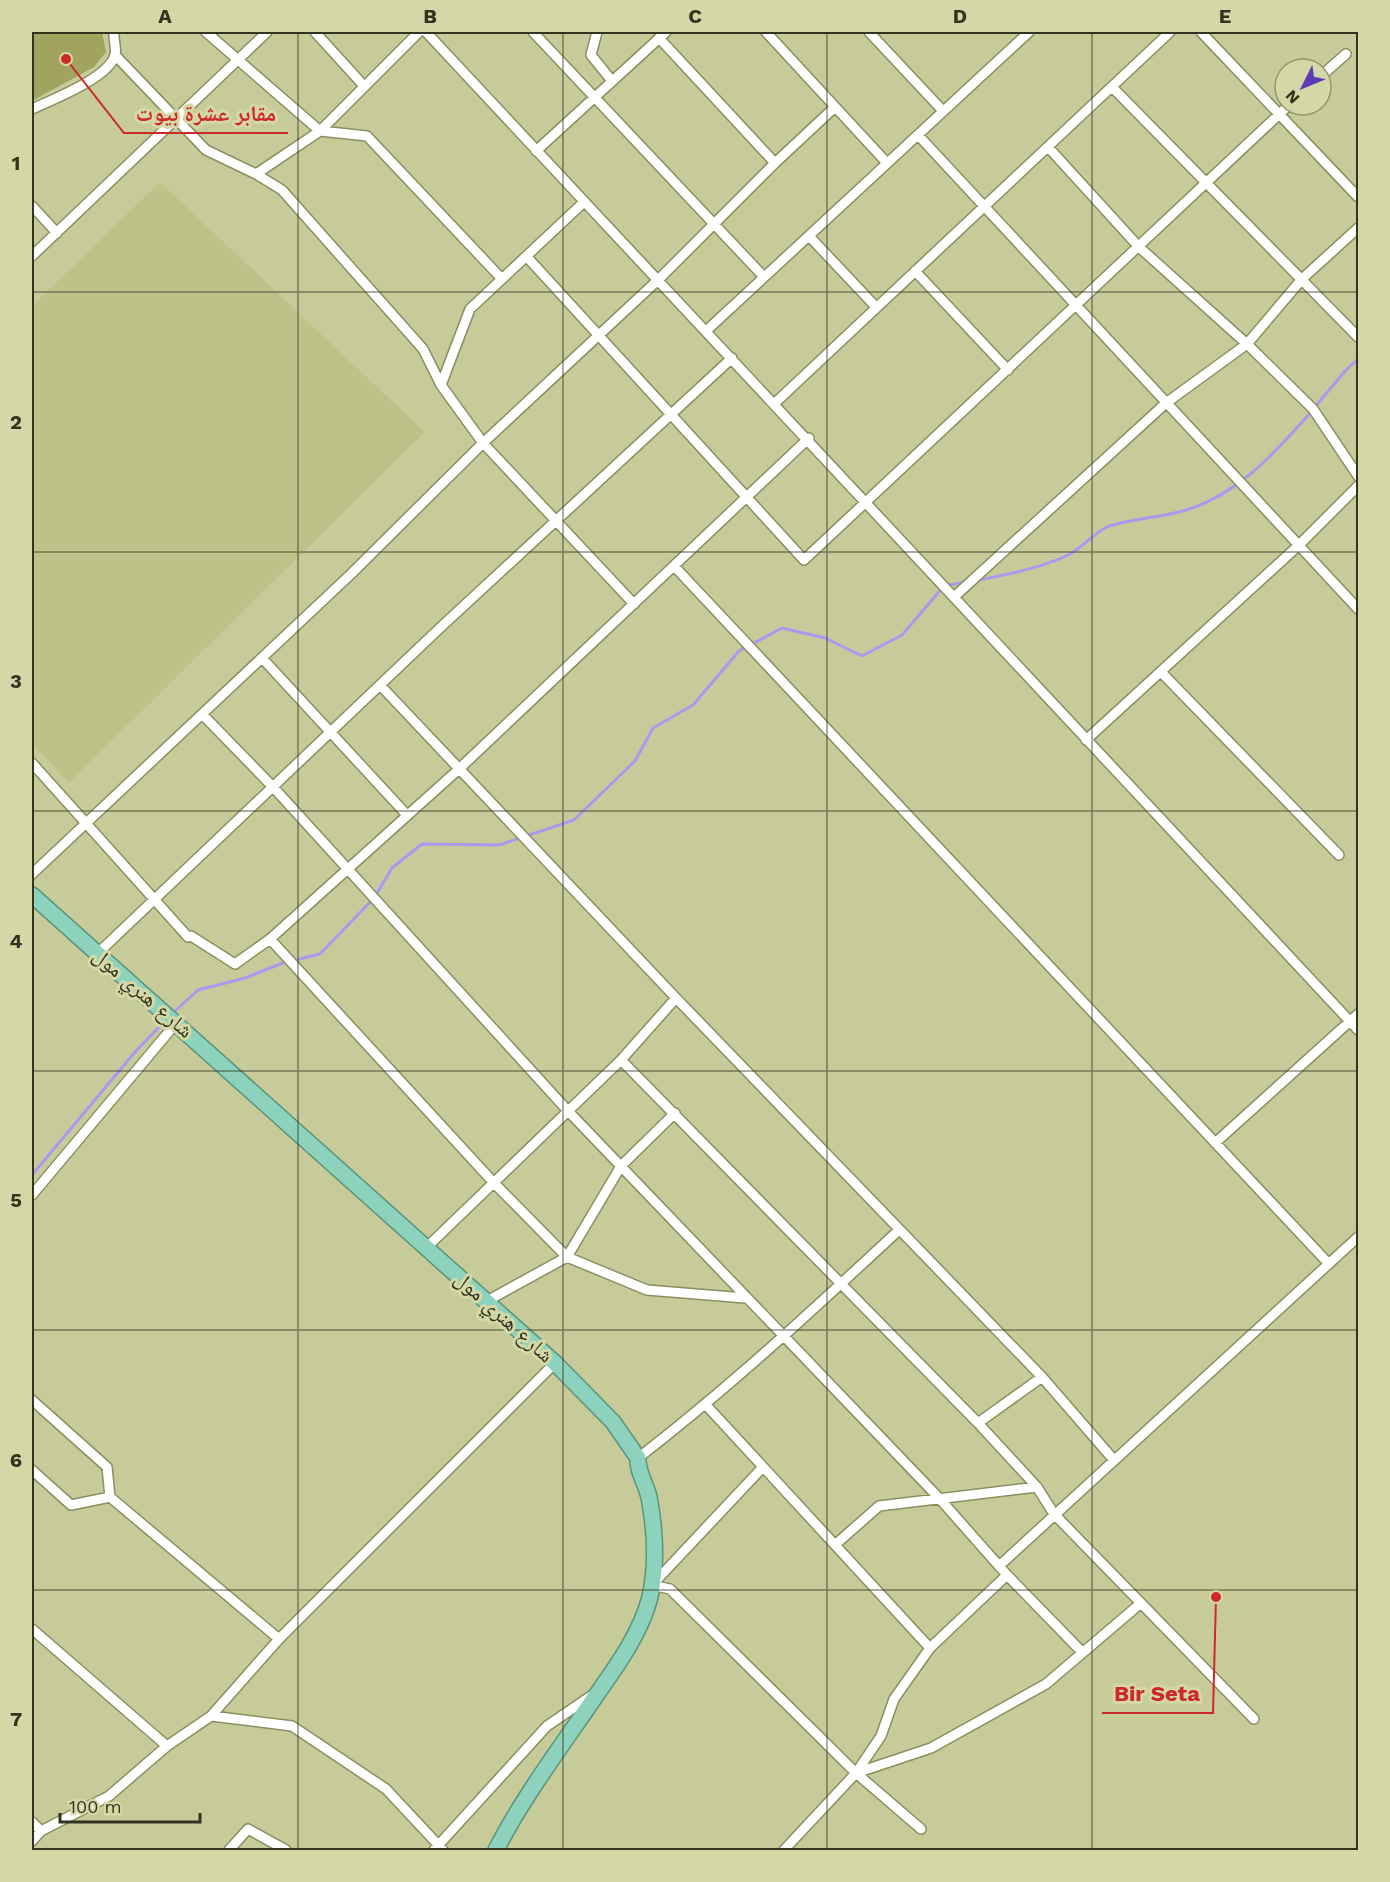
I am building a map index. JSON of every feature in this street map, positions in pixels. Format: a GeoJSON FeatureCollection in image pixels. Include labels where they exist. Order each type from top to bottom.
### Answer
{"type":"FeatureCollection","features":[{"type":"Feature","properties":{"kind":"highway","name":"شارع هنري مول"},"geometry":{"type":"LineString","coordinates":[[32,895],[177,1022],[555,1363],[613,1422],[638,1458],[654,1531],[651,1585],[644,1614],[620,1660],[496,1851]]}},
{"type":"Feature","properties":{"kind":"street"},"geometry":{"type":"LineString","coordinates":[[32,109],[85,83],[107,67],[115,54],[114,32]]}},
{"type":"Feature","properties":{"kind":"street"},"geometry":{"type":"LineString","coordinates":[[206,32],[320,130],[367,136],[502,279]]}},
{"type":"Feature","properties":{"kind":"street"},"geometry":{"type":"LineString","coordinates":[[32,256],[267,32]]}},
{"type":"Feature","properties":{"kind":"street"},"geometry":{"type":"LineString","coordinates":[[315,32],[364,86]]}},
{"type":"Feature","properties":{"kind":"street"},"geometry":{"type":"LineString","coordinates":[[256,174],[320,130],[419,32]]}},
{"type":"Feature","properties":{"kind":"street"},"geometry":{"type":"LineString","coordinates":[[426,32],[1359,1030]]}},
{"type":"Feature","properties":{"kind":"street"},"geometry":{"type":"LineString","coordinates":[[533,32],[764,277]]}},
{"type":"Feature","properties":{"kind":"street"},"geometry":{"type":"LineString","coordinates":[[597,32],[591,55],[612,81]]}},
{"type":"Feature","properties":{"kind":"street"},"geometry":{"type":"LineString","coordinates":[[780,32],[769,35],[887,163]]}},
{"type":"Feature","properties":{"kind":"street"},"geometry":{"type":"LineString","coordinates":[[869,32],[943,111]]}},
{"type":"Feature","properties":{"kind":"street"},"geometry":{"type":"LineString","coordinates":[[706,331],[1029,32]]}},
{"type":"Feature","properties":{"kind":"street"},"geometry":{"type":"LineString","coordinates":[[775,403],[1170,32]]}},
{"type":"Feature","properties":{"kind":"street"},"geometry":{"type":"LineString","coordinates":[[1201,32],[1273,110]]}},
{"type":"Feature","properties":{"kind":"street"},"geometry":{"type":"LineString","coordinates":[[536,151],[663,35],[775,163]]}},
{"type":"Feature","properties":{"kind":"street"},"geometry":{"type":"LineString","coordinates":[[115,54],[206,150],[256,174],[282,190],[423,349],[441,385],[483,443],[634,604]]}},
{"type":"Feature","properties":{"kind":"street"},"geometry":{"type":"LineString","coordinates":[[1333,65],[1346,54]]}},
{"type":"Feature","properties":{"kind":"street"},"geometry":{"type":"LineString","coordinates":[[1112,87],[1359,337]]}},
{"type":"Feature","properties":{"kind":"street"},"geometry":{"type":"LineString","coordinates":[[32,874],[262,658],[483,443],[658,280],[775,163],[835,107]]}},
{"type":"Feature","properties":{"kind":"street"},"geometry":{"type":"LineString","coordinates":[[527,257],[804,560],[1276,117]]}},
{"type":"Feature","properties":{"kind":"street"},"geometry":{"type":"LineString","coordinates":[[1280,117],[1359,197]]}},
{"type":"Feature","properties":{"kind":"street"},"geometry":{"type":"LineString","coordinates":[[918,135],[1359,609]]}},
{"type":"Feature","properties":{"kind":"street"},"geometry":{"type":"LineString","coordinates":[[1048,147],[1139,247],[1247,344],[1313,409],[1359,476]]}},
{"type":"Feature","properties":{"kind":"street"},"geometry":{"type":"LineString","coordinates":[[441,385],[470,309],[584,202]]}},
{"type":"Feature","properties":{"kind":"street"},"geometry":{"type":"LineString","coordinates":[[32,206],[57,232]]}},
{"type":"Feature","properties":{"kind":"street"},"geometry":{"type":"LineString","coordinates":[[954,597],[1166,403],[1247,344],[1302,279],[1359,228]]}},
{"type":"Feature","properties":{"kind":"street"},"geometry":{"type":"LineString","coordinates":[[809,236],[876,307]]}},
{"type":"Feature","properties":{"kind":"street"},"geometry":{"type":"LineString","coordinates":[[915,270],[1008,369]]}},
{"type":"Feature","properties":{"kind":"street"},"geometry":{"type":"LineString","coordinates":[[98,953],[328,733],[732,358]]}},
{"type":"Feature","properties":{"kind":"street"},"geometry":{"type":"LineString","coordinates":[[32,764],[87,822],[188,937],[191,936],[235,964],[270,939],[459,769],[808,438]]}},
{"type":"Feature","properties":{"kind":"street"},"geometry":{"type":"LineString","coordinates":[[1086,740],[1299,545],[1359,486]]}},
{"type":"Feature","properties":{"kind":"street"},"geometry":{"type":"LineString","coordinates":[[674,566],[1329,1264]]}},
{"type":"Feature","properties":{"kind":"street"},"geometry":{"type":"LineString","coordinates":[[262,658],[328,733],[407,815]]}},
{"type":"Feature","properties":{"kind":"street"},"geometry":{"type":"LineString","coordinates":[[1161,672],[1340,855]]}},
{"type":"Feature","properties":{"kind":"street"},"geometry":{"type":"LineString","coordinates":[[380,685],[676,998],[1041,1377],[1113,1459]]}},
{"type":"Feature","properties":{"kind":"street"},"geometry":{"type":"LineString","coordinates":[[202,714],[348,868],[568,1111],[783,1338],[939,1498],[1007,1575],[1082,1652]]}},
{"type":"Feature","properties":{"kind":"street"},"geometry":{"type":"LineString","coordinates":[[270,939],[494,1182],[567,1257],[647,1290],[745,1298]]}},
{"type":"Feature","properties":{"kind":"street"},"geometry":{"type":"LineString","coordinates":[[426,1248],[621,1060],[676,998]]}},
{"type":"Feature","properties":{"kind":"street"},"geometry":{"type":"LineString","coordinates":[[1215,1143],[1359,1014]]}},
{"type":"Feature","properties":{"kind":"street"},"geometry":{"type":"LineString","coordinates":[[32,1196],[177,1022]]}},
{"type":"Feature","properties":{"kind":"street"},"geometry":{"type":"LineString","coordinates":[[621,1060],[978,1423],[1036,1486],[1054,1515],[1254,1719]]}},
{"type":"Feature","properties":{"kind":"street"},"geometry":{"type":"LineString","coordinates":[[487,1301],[567,1257],[621,1166],[675,1113]]}},
{"type":"Feature","properties":{"kind":"street"},"geometry":{"type":"LineString","coordinates":[[638,1458],[706,1406],[900,1230]]}},
{"type":"Feature","properties":{"kind":"street"},"geometry":{"type":"LineString","coordinates":[[999,1566],[1113,1459],[1359,1238]]}},
{"type":"Feature","properties":{"kind":"street"},"geometry":{"type":"LineString","coordinates":[[32,1841],[41,1831],[109,1796],[168,1746],[211,1716],[279,1640],[555,1363]]}},
{"type":"Feature","properties":{"kind":"street"},"geometry":{"type":"LineString","coordinates":[[978,1423],[1041,1377]]}},
{"type":"Feature","properties":{"kind":"street"},"geometry":{"type":"LineString","coordinates":[[32,1400],[107,1467],[110,1497],[279,1640]]}},
{"type":"Feature","properties":{"kind":"street"},"geometry":{"type":"LineString","coordinates":[[706,1406],[930,1648]]}},
{"type":"Feature","properties":{"kind":"street"},"geometry":{"type":"LineString","coordinates":[[651,1585],[762,1468]]}},
{"type":"Feature","properties":{"kind":"street"},"geometry":{"type":"LineString","coordinates":[[32,1470],[71,1505],[110,1497]]}},
{"type":"Feature","properties":{"kind":"street"},"geometry":{"type":"LineString","coordinates":[[836,1544],[879,1506],[1036,1486]]}},
{"type":"Feature","properties":{"kind":"street"},"geometry":{"type":"LineString","coordinates":[[784,1851],[856,1773],[881,1736],[894,1699],[930,1648],[1007,1575]]}},
{"type":"Feature","properties":{"kind":"street"},"geometry":{"type":"LineString","coordinates":[[651,1585],[670,1589],[856,1773],[921,1829]]}},
{"type":"Feature","properties":{"kind":"street"},"geometry":{"type":"LineString","coordinates":[[856,1773],[931,1748],[989,1718],[1046,1684],[1141,1603]]}},
{"type":"Feature","properties":{"kind":"street"},"geometry":{"type":"LineString","coordinates":[[32,1629],[168,1746]]}},
{"type":"Feature","properties":{"kind":"street"},"geometry":{"type":"LineString","coordinates":[[211,1716],[292,1725],[386,1789],[438,1849],[547,1726],[601,1689]]}},
{"type":"Feature","properties":{"kind":"street"},"geometry":{"type":"LineString","coordinates":[[32,1822],[41,1831]]}},
{"type":"Feature","properties":{"kind":"street"},"geometry":{"type":"LineString","coordinates":[[229,1851],[248,1829],[286,1851]]}},
{"type":"Feature","properties":{"kind":"shaded area"},"geometry":{"type":"Polygon","coordinates":[[[32,32],[102,32],[106,52],[94,67],[32,101],[32,32]]]}},
{"type":"Feature","properties":{"kind":"shaded area"},"geometry":{"type":"Polygon","coordinates":[[[160,182],[425,432],[69,783],[32,743],[32,306],[160,182]]]}},
{"type":"Feature","properties":{"kind":"waterway"},"geometry":{"type":"LineString","coordinates":[[1315,407],[1358,359]]}},
{"type":"Feature","properties":{"kind":"waterway"},"geometry":{"type":"LineString","coordinates":[[978,580],[1049,563],[1075,551],[1107,527],[1179,512],[1218,496],[1236,485],[1268,458],[1311,412]]}},
{"type":"Feature","properties":{"kind":"waterway"},"geometry":{"type":"LineString","coordinates":[[299,959],[320,954],[374,898],[392,868],[422,844],[499,845],[574,820],[635,761],[653,728],[693,705],[739,651],[782,628],[825,638],[862,656],[902,635],[944,586],[966,582]]}},
{"type":"Feature","properties":{"kind":"waterway"},"geometry":{"type":"LineString","coordinates":[[176,1010],[198,990],[245,978],[283,963]]}},
{"type":"Feature","properties":{"kind":"waterway"},"geometry":{"type":"LineString","coordinates":[[32,1175],[135,1052],[163,1023]]}},
{"type":"Feature","properties":{"kind":"place","name":"مقابر عشرة بيوت"},"geometry":{"type":"Point","coordinates":[66,59]}},
{"type":"Feature","properties":{"kind":"place","name":"Bir Seta"},"geometry":{"type":"Point","coordinates":[1216,1597]}}]}
